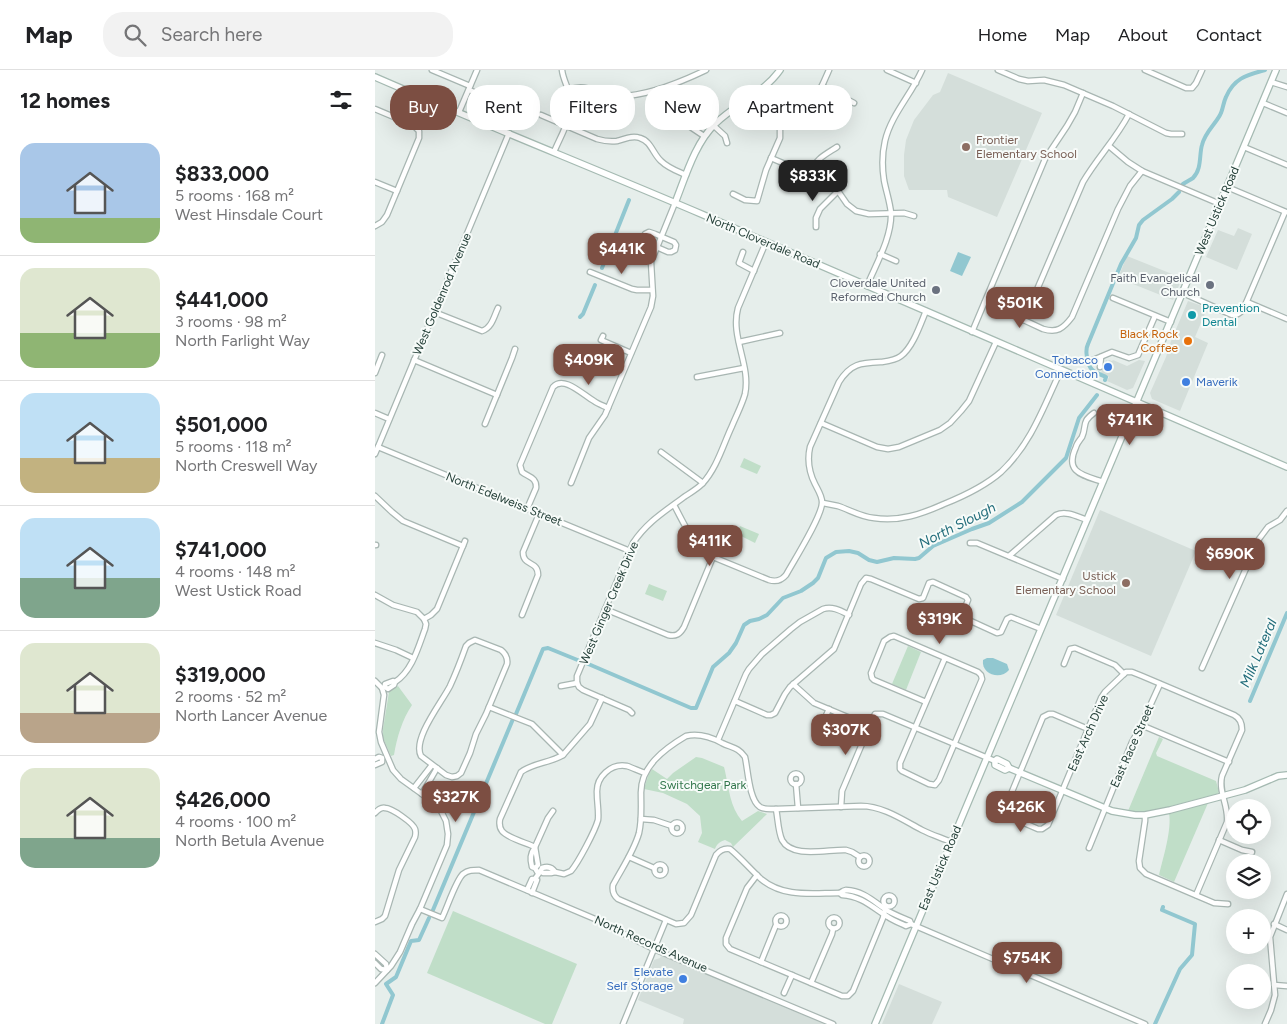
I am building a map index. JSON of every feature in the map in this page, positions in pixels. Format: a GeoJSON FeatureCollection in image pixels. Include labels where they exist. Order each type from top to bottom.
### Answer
{"type":"FeatureCollection","features":[{"type":"Feature","properties":{"kind":"main road"},"geometry":{"type":"LineString","coordinates":[[766,85],[781,70]]}},
{"type":"Feature","properties":{"kind":"main road","name":"West Ustick Road"},"geometry":{"type":"LineString","coordinates":[[1041,629],[1276,70]]}},
{"type":"Feature","properties":{"kind":"main road","name":"North Cloverdale Road"},"geometry":{"type":"LineString","coordinates":[[375,77],[675,203],[1287,466]]}},
{"type":"Feature","properties":{"kind":"main road"},"geometry":{"type":"LineString","coordinates":[[719,120],[729,111]]}},
{"type":"Feature","properties":{"kind":"main road"},"geometry":{"type":"LineString","coordinates":[[675,203],[686,174],[704,136],[709,130]]}},
{"type":"Feature","properties":{"kind":"main road","name":"East Ustick Road"},"geometry":{"type":"LineString","coordinates":[[875,1024],[913,925],[951,842],[1041,629]]}},
{"type":"Feature","properties":{"kind":"main road"},"geometry":{"type":"LineString","coordinates":[[995,761],[995,765],[1005,770],[1009,768],[1105,808],[1135,815],[1170,810],[1245,790],[1277,776],[1287,775]]}},
{"type":"Feature","properties":{"kind":"street"},"geometry":{"type":"LineString","coordinates":[[432,70],[467,87]]}},
{"type":"Feature","properties":{"kind":"street"},"geometry":{"type":"LineString","coordinates":[[470,85],[477,70]]}},
{"type":"Feature","properties":{"kind":"street"},"geometry":{"type":"LineString","coordinates":[[562,70],[566,85]]}},
{"type":"Feature","properties":{"kind":"street"},"geometry":{"type":"LineString","coordinates":[[635,94],[666,86],[706,70]]}},
{"type":"Feature","properties":{"kind":"street"},"geometry":{"type":"LineString","coordinates":[[822,85],[829,70]]}},
{"type":"Feature","properties":{"kind":"street"},"geometry":{"type":"LineString","coordinates":[[887,70],[916,83]]}},
{"type":"Feature","properties":{"kind":"street"},"geometry":{"type":"LineString","coordinates":[[867,286],[889,232],[891,213],[884,179],[883,160],[885,139],[922,70]]}},
{"type":"Feature","properties":{"kind":"street"},"geometry":{"type":"LineString","coordinates":[[998,70],[1007,72],[1019,79],[1028,81],[1044,80],[1064,85],[1129,114],[1165,133],[1182,134]]}},
{"type":"Feature","properties":{"kind":"street"},"geometry":{"type":"LineString","coordinates":[[1145,70],[1186,88],[1193,88],[1202,70]]}},
{"type":"Feature","properties":{"kind":"street"},"geometry":{"type":"LineString","coordinates":[[1271,82],[1287,87]]}},
{"type":"Feature","properties":{"kind":"street"},"geometry":{"type":"LineString","coordinates":[[459,112],[467,93]]}},
{"type":"Feature","properties":{"kind":"street"},"geometry":{"type":"LineString","coordinates":[[972,332],[1045,159],[1067,126],[1083,93]]}},
{"type":"Feature","properties":{"kind":"street"},"geometry":{"type":"LineString","coordinates":[[1263,103],[1287,113]]}},
{"type":"Feature","properties":{"kind":"street"},"geometry":{"type":"LineString","coordinates":[[375,109],[413,125],[419,130],[419,138],[387,215],[382,222],[375,226]]}},
{"type":"Feature","properties":{"kind":"street"},"geometry":{"type":"LineString","coordinates":[[1024,320],[1083,182],[1129,114]]}},
{"type":"Feature","properties":{"kind":"street"},"geometry":{"type":"LineString","coordinates":[[541,115],[550,119]]}},
{"type":"Feature","properties":{"kind":"street"},"geometry":{"type":"LineString","coordinates":[[554,152],[563,130]]}},
{"type":"Feature","properties":{"kind":"street"},"geometry":{"type":"LineString","coordinates":[[576,130],[604,141],[617,141],[631,137],[642,138],[662,162],[686,174]]}},
{"type":"Feature","properties":{"kind":"street"},"geometry":{"type":"LineString","coordinates":[[695,130],[704,136]]}},
{"type":"Feature","properties":{"kind":"street"},"geometry":{"type":"LineString","coordinates":[[718,130],[725,136],[727,142]]}},
{"type":"Feature","properties":{"kind":"street"},"geometry":{"type":"LineString","coordinates":[[733,194],[745,200],[757,201],[766,170],[779,138],[780,130]]}},
{"type":"Feature","properties":{"kind":"street","name":"West Goldenrod Avenue"},"geometry":{"type":"LineString","coordinates":[[375,454],[509,133]]}},
{"type":"Feature","properties":{"kind":"street"},"geometry":{"type":"LineString","coordinates":[[1109,146],[1142,171],[1220,204]]}},
{"type":"Feature","properties":{"kind":"street"},"geometry":{"type":"LineString","coordinates":[[809,174],[818,159],[837,147]]}},
{"type":"Feature","properties":{"kind":"street"},"geometry":{"type":"LineString","coordinates":[[1244,147],[1287,165]]}},
{"type":"Feature","properties":{"kind":"street"},"geometry":{"type":"LineString","coordinates":[[771,158],[827,182],[856,211],[869,214],[908,213],[914,216]]}},
{"type":"Feature","properties":{"kind":"street"},"geometry":{"type":"LineString","coordinates":[[985,302],[1043,329],[1059,330],[1066,325],[1072,317],[1118,209],[1130,186],[1142,171]]}},
{"type":"Feature","properties":{"kind":"street"},"geometry":{"type":"LineString","coordinates":[[375,182],[397,191]]}},
{"type":"Feature","properties":{"kind":"street"},"geometry":{"type":"LineString","coordinates":[[1183,293],[1231,315],[1240,313],[1247,302],[1286,212],[1227,187]]}},
{"type":"Feature","properties":{"kind":"street"},"geometry":{"type":"LineString","coordinates":[[817,227],[816,218],[820,209],[838,191]]}},
{"type":"Feature","properties":{"kind":"street"},"geometry":{"type":"LineString","coordinates":[[571,482],[589,438],[603,420],[651,307],[651,262],[675,203]]}},
{"type":"Feature","properties":{"kind":"street"},"geometry":{"type":"LineString","coordinates":[[649,232],[661,236],[674,242],[676,245],[675,250],[671,252],[656,247],[645,242],[645,234],[649,232]]}},
{"type":"Feature","properties":{"kind":"street","name":"West Ginger Creek Drive"},"geometry":{"type":"LineString","coordinates":[[577,682],[577,676],[605,609],[630,551],[641,532],[651,521],[703,483],[715,465],[746,388],[746,375],[735,318],[766,242]]}},
{"type":"Feature","properties":{"kind":"street"},"geometry":{"type":"LineString","coordinates":[[743,252],[739,263],[754,270]]}},
{"type":"Feature","properties":{"kind":"street"},"geometry":{"type":"LineString","coordinates":[[880,254],[896,261]]}},
{"type":"Feature","properties":{"kind":"street"},"geometry":{"type":"LineString","coordinates":[[590,272],[632,289],[652,290]]}},
{"type":"Feature","properties":{"kind":"street"},"geometry":{"type":"LineString","coordinates":[[1113,298],[1171,322]]}},
{"type":"Feature","properties":{"kind":"street"},"geometry":{"type":"LineString","coordinates":[[1247,302],[1287,318]]}},
{"type":"Feature","properties":{"kind":"street"},"geometry":{"type":"LineString","coordinates":[[434,312],[479,330],[485,330],[490,326],[498,308]]}},
{"type":"Feature","properties":{"kind":"street"},"geometry":{"type":"LineString","coordinates":[[674,505],[691,536],[705,552],[769,580],[779,581],[785,575],[815,524],[823,503],[811,474],[809,464],[811,447],[839,382],[844,373],[851,367],[899,358],[911,344],[925,311]]}},
{"type":"Feature","properties":{"kind":"street"},"geometry":{"type":"LineString","coordinates":[[1093,360],[1112,352],[1129,358],[1138,355],[1155,316]]}},
{"type":"Feature","properties":{"kind":"street"},"geometry":{"type":"LineString","coordinates":[[739,342],[780,333]]}},
{"type":"Feature","properties":{"kind":"street"},"geometry":{"type":"LineString","coordinates":[[603,336],[601,340],[631,353]]}},
{"type":"Feature","properties":{"kind":"street"},"geometry":{"type":"LineString","coordinates":[[821,423],[877,447],[888,449],[899,447],[940,430],[950,423],[969,400],[996,342]]}},
{"type":"Feature","properties":{"kind":"street"},"geometry":{"type":"LineString","coordinates":[[485,424],[515,349]]}},
{"type":"Feature","properties":{"kind":"street"},"geometry":{"type":"LineString","coordinates":[[375,373],[383,356]]}},
{"type":"Feature","properties":{"kind":"street"},"geometry":{"type":"LineString","coordinates":[[1100,367],[1101,356]]}},
{"type":"Feature","properties":{"kind":"street"},"geometry":{"type":"LineString","coordinates":[[414,360],[497,395]]}},
{"type":"Feature","properties":{"kind":"street"},"geometry":{"type":"LineString","coordinates":[[697,377],[744,368]]}},
{"type":"Feature","properties":{"kind":"street"},"geometry":{"type":"LineString","coordinates":[[823,503],[838,506],[862,516],[892,520],[909,518],[965,495],[1001,472],[1028,439],[1039,420],[1061,370]]}},
{"type":"Feature","properties":{"kind":"street"},"geometry":{"type":"LineString","coordinates":[[527,509],[536,484],[533,478],[521,472],[520,465],[553,387],[561,382],[577,389],[594,402],[608,408]]}},
{"type":"Feature","properties":{"kind":"street"},"geometry":{"type":"LineString","coordinates":[[375,413],[389,419]]}},
{"type":"Feature","properties":{"kind":"street"},"geometry":{"type":"LineString","coordinates":[[1093,413],[1085,423],[1083,435],[1076,445],[1071,463],[1077,472],[1103,482]]}},
{"type":"Feature","properties":{"kind":"street","name":"North Edelweiss Street"},"geometry":{"type":"LineString","coordinates":[[378,447],[630,551]]}},
{"type":"Feature","properties":{"kind":"street"},"geometry":{"type":"LineString","coordinates":[[661,452],[703,483]]}},
{"type":"Feature","properties":{"kind":"street"},"geometry":{"type":"LineString","coordinates":[[375,496],[399,518],[464,543],[437,609],[431,616],[424,619]]}},
{"type":"Feature","properties":{"kind":"street"},"geometry":{"type":"LineString","coordinates":[[1202,668],[1259,539],[1268,527],[1280,520],[1287,511]]}},
{"type":"Feature","properties":{"kind":"street"},"geometry":{"type":"LineString","coordinates":[[1009,556],[1061,512],[1087,520]]}},
{"type":"Feature","properties":{"kind":"street"},"geometry":{"type":"LineString","coordinates":[[522,616],[539,572],[536,567],[525,561],[523,555],[539,514]]}},
{"type":"Feature","properties":{"kind":"street"},"geometry":{"type":"LineString","coordinates":[[970,543],[977,543],[1063,579]]}},
{"type":"Feature","properties":{"kind":"street"},"geometry":{"type":"LineString","coordinates":[[605,609],[668,635],[677,635],[684,628],[713,557]]}},
{"type":"Feature","properties":{"kind":"street"},"geometry":{"type":"LineString","coordinates":[[735,701],[767,715],[775,713],[785,694],[793,684],[834,649],[861,584],[866,578],[919,599],[923,598],[929,583],[933,582],[966,596],[968,600],[962,615],[964,618],[997,633],[1001,632],[1007,619],[1011,617],[1041,629]]}},
{"type":"Feature","properties":{"kind":"street"},"geometry":{"type":"LineString","coordinates":[[375,596],[417,612],[426,624],[408,670],[395,682],[393,680],[385,684],[379,732],[385,757],[396,774],[440,809],[446,821],[448,834],[447,845],[400,952],[375,983]]}},
{"type":"Feature","properties":{"kind":"street"},"geometry":{"type":"LineString","coordinates":[[718,740],[749,668],[762,654],[796,625],[823,609],[833,608],[849,615]]}},
{"type":"Feature","properties":{"kind":"street"},"geometry":{"type":"LineString","coordinates":[[926,702],[872,678],[871,673],[885,641],[890,637],[894,636],[979,672],[981,675],[982,679],[955,744],[935,785],[902,772],[900,763],[945,658]]}},
{"type":"Feature","properties":{"kind":"street"},"geometry":{"type":"LineString","coordinates":[[472,641],[479,641],[501,650],[507,657],[507,664],[489,707],[461,773],[457,776],[446,775],[421,756],[419,748],[427,724],[448,689],[466,646],[472,641]]}},
{"type":"Feature","properties":{"kind":"street"},"geometry":{"type":"LineString","coordinates":[[375,643],[413,658]]}},
{"type":"Feature","properties":{"kind":"street"},"geometry":{"type":"LineString","coordinates":[[1064,664],[1073,648],[1115,665],[1126,673],[1159,684],[1234,715],[1241,723],[1242,730],[1221,782],[1228,815],[1227,822],[1196,895]]}},
{"type":"Feature","properties":{"kind":"street","name":"East Arch Drive"},"geometry":{"type":"LineString","coordinates":[[1020,772],[1005,812],[1010,818],[1040,830],[1048,825],[1105,692],[1126,673]]}},
{"type":"Feature","properties":{"kind":"street"},"geometry":{"type":"LineString","coordinates":[[375,681],[384,687]]}},
{"type":"Feature","properties":{"kind":"street"},"geometry":{"type":"LineString","coordinates":[[561,686],[577,682],[583,690],[632,713]]}},
{"type":"Feature","properties":{"kind":"street"},"geometry":{"type":"LineString","coordinates":[[793,684],[814,703],[869,726]]}},
{"type":"Feature","properties":{"kind":"street","name":"East Race Street"},"geometry":{"type":"LineString","coordinates":[[1089,848],[1132,742],[1159,684]]}},
{"type":"Feature","properties":{"kind":"street"},"geometry":{"type":"LineString","coordinates":[[535,847],[500,830],[500,819],[521,772],[563,755],[590,724],[602,698]]}},
{"type":"Feature","properties":{"kind":"street"},"geometry":{"type":"LineString","coordinates":[[489,707],[532,724],[563,755]]}},
{"type":"Feature","properties":{"kind":"street"},"geometry":{"type":"LineString","coordinates":[[818,733],[829,709]]}},
{"type":"Feature","properties":{"kind":"street"},"geometry":{"type":"LineString","coordinates":[[841,806],[842,791],[875,714],[883,714],[995,761]]}},
{"type":"Feature","properties":{"kind":"street"},"geometry":{"type":"LineString","coordinates":[[1020,772],[1041,720],[1046,714],[1053,714],[1088,729]]}},
{"type":"Feature","properties":{"kind":"street"},"geometry":{"type":"LineString","coordinates":[[1141,725],[1229,762]]}},
{"type":"Feature","properties":{"kind":"street"},"geometry":{"type":"LineString","coordinates":[[951,842],[907,821],[866,806],[766,809],[756,804],[752,795],[745,757],[741,751],[706,736],[690,735],[658,756],[645,773],[641,788],[641,819],[637,838],[629,857],[613,885],[613,893],[618,899],[676,924],[684,923],[691,915],[717,855],[725,848],[730,849],[757,875],[773,887],[791,893],[840,893],[843,890],[859,892],[872,899],[885,910],[910,921],[913,925],[1145,1024]]}},
{"type":"Feature","properties":{"kind":"street"},"geometry":{"type":"LineString","coordinates":[[375,759],[379,756],[385,757]]}},
{"type":"Feature","properties":{"kind":"street"},"geometry":{"type":"LineString","coordinates":[[375,764],[382,762],[385,757]]}},
{"type":"Feature","properties":{"kind":"street"},"geometry":{"type":"LineString","coordinates":[[414,788],[435,766]]}},
{"type":"Feature","properties":{"kind":"street"},"geometry":{"type":"LineString","coordinates":[[422,794],[435,766]]}},
{"type":"Feature","properties":{"kind":"street"},"geometry":{"type":"LineString","coordinates":[[553,811],[535,847],[538,865],[535,868],[543,873],[567,873],[573,868],[596,825],[599,812],[597,787],[604,774],[619,766],[629,767],[645,773]]}},
{"type":"Feature","properties":{"kind":"street"},"geometry":{"type":"LineString","coordinates":[[795,784],[797,808]]}},
{"type":"Feature","properties":{"kind":"street"},"geometry":{"type":"LineString","coordinates":[[375,813],[384,807],[390,809],[415,827],[416,832],[399,870],[385,916],[375,922]]}},
{"type":"Feature","properties":{"kind":"street"},"geometry":{"type":"LineString","coordinates":[[776,809],[782,840],[791,849],[797,851],[846,850],[860,857]]}},
{"type":"Feature","properties":{"kind":"street"},"geometry":{"type":"LineString","coordinates":[[1145,815],[1139,861],[1140,868],[1146,874],[1214,903],[1228,904]]}},
{"type":"Feature","properties":{"kind":"street"},"geometry":{"type":"LineString","coordinates":[[641,819],[654,820],[672,826]]}},
{"type":"Feature","properties":{"kind":"street"},"geometry":{"type":"LineString","coordinates":[[1219,840],[1252,852]]}},
{"type":"Feature","properties":{"kind":"street"},"geometry":{"type":"LineString","coordinates":[[629,857],[655,868]]}},
{"type":"Feature","properties":{"kind":"street","name":"North Records Avenue"},"geometry":{"type":"LineString","coordinates":[[420,909],[442,918],[459,878],[467,871],[479,870],[595,919],[654,949],[833,1024]]}},
{"type":"Feature","properties":{"kind":"street"},"geometry":{"type":"LineString","coordinates":[[527,890],[532,879],[540,872]]}},
{"type":"Feature","properties":{"kind":"street"},"geometry":{"type":"LineString","coordinates":[[757,875],[747,888],[726,938],[726,944],[730,948],[761,962],[842,996],[849,996],[853,991],[885,910]]}},
{"type":"Feature","properties":{"kind":"street"},"geometry":{"type":"LineString","coordinates":[[532,893],[537,880],[535,878]]}},
{"type":"Feature","properties":{"kind":"street"},"geometry":{"type":"LineString","coordinates":[[1265,1024],[1275,995],[1270,937],[1287,894]]}},
{"type":"Feature","properties":{"kind":"street"},"geometry":{"type":"LineString","coordinates":[[623,1024],[667,920]]}},
{"type":"Feature","properties":{"kind":"street"},"geometry":{"type":"LineString","coordinates":[[1274,924],[1287,930]]}},
{"type":"Feature","properties":{"kind":"street"},"geometry":{"type":"LineString","coordinates":[[761,962],[777,925]]}},
{"type":"Feature","properties":{"kind":"street"},"geometry":{"type":"LineString","coordinates":[[811,983],[833,929]]}},
{"type":"Feature","properties":{"kind":"street"},"geometry":{"type":"LineString","coordinates":[[375,954],[386,964],[387,970]]}},
{"type":"Feature","properties":{"kind":"street"},"geometry":{"type":"LineString","coordinates":[[375,963],[381,970],[387,970]]}},
{"type":"Feature","properties":{"kind":"street"},"geometry":{"type":"LineString","coordinates":[[784,993],[792,975]]}},
{"type":"Feature","properties":{"kind":"street"},"geometry":{"type":"LineString","coordinates":[[1274,984],[1287,986]]}},
{"type":"Feature","properties":{"kind":"shaded area","name":"Frontier Elementary School"},"geometry":{"type":"Polygon","coordinates":[[[948,73],[1042,113],[997,217],[948,197],[947,190],[909,190],[904,176],[906,140],[914,120],[933,95],[940,92],[948,73]]]}},
{"type":"Feature","properties":{"kind":"shaded area"},"geometry":{"type":"Polygon","coordinates":[[[1238,228],[1252,234],[1237,270],[1206,257],[1218,230],[1234,236],[1238,228]]]}},
{"type":"Feature","properties":{"kind":"shaded area"},"geometry":{"type":"Polygon","coordinates":[[[1127,256],[1182,278],[1173,300],[1118,278],[1127,256]]]}},
{"type":"Feature","properties":{"kind":"shaded area"},"geometry":{"type":"Polygon","coordinates":[[[1188,301],[1205,307],[1206,311],[1195,337],[1208,343],[1180,411],[1152,399],[1150,393],[1188,301]]]}},
{"type":"Feature","properties":{"kind":"shaded area"},"geometry":{"type":"Polygon","coordinates":[[[1106,360],[1113,360],[1127,366],[1139,360],[1145,361],[1133,388],[1127,390],[1107,381],[1109,377],[1101,373],[1106,360]]]}},
{"type":"Feature","properties":{"kind":"shaded area","name":"Ustick Elementary School"},"geometry":{"type":"Polygon","coordinates":[[[1100,510],[1196,551],[1151,656],[1056,615],[1100,510]]]}},
{"type":"Feature","properties":{"kind":"shaded area","name":"Elevate Self Storage"},"geometry":{"type":"Polygon","coordinates":[[[661,956],[689,966],[824,1024],[683,1024],[684,1019],[638,1000],[654,960],[661,956]]]}},
{"type":"Feature","properties":{"kind":"shaded area"},"geometry":{"type":"Polygon","coordinates":[[[899,984],[942,1002],[932,1024],[882,1024],[899,984]]]}},
{"type":"Feature","properties":{"kind":"green space"},"geometry":{"type":"Polygon","coordinates":[[[744,458],[761,466],[757,474],[740,467],[744,458]]]}},
{"type":"Feature","properties":{"kind":"green space"},"geometry":{"type":"Polygon","coordinates":[[[740,526],[759,534],[755,543],[737,534],[740,526]]]}},
{"type":"Feature","properties":{"kind":"green space"},"geometry":{"type":"Polygon","coordinates":[[[649,584],[667,591],[663,601],[645,594],[649,584]]]}},
{"type":"Feature","properties":{"kind":"green space"},"geometry":{"type":"Polygon","coordinates":[[[908,646],[921,652],[906,690],[892,684],[908,646]]]}},
{"type":"Feature","properties":{"kind":"green space"},"geometry":{"type":"Polygon","coordinates":[[[398,686],[412,705],[400,729],[394,755],[391,756],[383,738],[383,729],[389,692],[398,686]]]}},
{"type":"Feature","properties":{"kind":"green space"},"geometry":{"type":"Polygon","coordinates":[[[1159,737],[1163,739],[1156,753],[1157,756],[1216,781],[1219,792],[1149,812],[1128,811],[1159,737]]]}},
{"type":"Feature","properties":{"kind":"green space","name":"Switchgear Park"},"geometry":{"type":"Polygon","coordinates":[[[696,757],[724,767],[732,804],[742,821],[758,811],[767,814],[733,847],[731,843],[725,840],[719,843],[715,849],[698,842],[702,833],[700,816],[687,804],[663,793],[644,789],[652,769],[667,779],[696,757]]]}},
{"type":"Feature","properties":{"kind":"green space"},"geometry":{"type":"Polygon","coordinates":[[[1208,803],[1174,882],[1159,875],[1168,836],[1169,813],[1208,803]]]}},
{"type":"Feature","properties":{"kind":"green space"},"geometry":{"type":"Polygon","coordinates":[[[453,911],[577,964],[552,1024],[545,1024],[427,973],[453,911]]]}},
{"type":"Feature","properties":{"kind":"water"},"geometry":{"type":"Polygon","coordinates":[[[958,252],[971,257],[962,276],[950,271],[958,252]]]}},
{"type":"Feature","properties":{"kind":"water"},"geometry":{"type":"Polygon","coordinates":[[[993,658],[1007,664],[1009,670],[1001,675],[988,672],[983,665],[983,660],[993,658]]]}},
{"type":"Feature","properties":{"kind":"waterway","name":"North Slough"},"geometry":{"type":"LineString","coordinates":[[1183,184],[1196,174],[1203,140],[1220,115],[1225,99],[1233,85],[1242,78],[1265,70]]}},
{"type":"Feature","properties":{"kind":"waterway","name":"North Slough"},"geometry":{"type":"LineString","coordinates":[[1105,380],[1106,377],[1095,372],[1089,365],[1086,353],[1087,346],[1121,264],[1136,238],[1139,225],[1179,192]]}},
{"type":"Feature","properties":{"kind":"waterway"},"geometry":{"type":"LineString","coordinates":[[602,268],[629,200]]}},
{"type":"Feature","properties":{"kind":"waterway"},"geometry":{"type":"LineString","coordinates":[[580,317],[595,285]]}},
{"type":"Feature","properties":{"kind":"waterway","name":"North Slough"},"geometry":{"type":"LineString","coordinates":[[586,663],[691,708],[696,708],[713,667],[729,653],[744,625],[767,615],[783,598],[801,591],[813,583],[818,578],[826,558],[836,552],[849,551],[877,562],[894,558],[915,559],[919,558],[933,546],[989,523],[1022,502],[1066,458],[1079,418],[1097,395]]}},
{"type":"Feature","properties":{"kind":"waterway","name":"Milk Lateral"},"geometry":{"type":"LineString","coordinates":[[1250,701],[1287,613]]}},
{"type":"Feature","properties":{"kind":"waterway","name":"North Slough"},"geometry":{"type":"LineString","coordinates":[[516,714],[543,649],[548,648],[580,661]]}},
{"type":"Feature","properties":{"kind":"waterway","name":"North Slough"},"geometry":{"type":"LineString","coordinates":[[433,910],[513,719]]}},
{"type":"Feature","properties":{"kind":"waterway","name":"Milk Lateral"},"geometry":{"type":"LineString","coordinates":[[1155,1024],[1180,969],[1192,955],[1195,924],[1162,910],[1163,907]]}},
{"type":"Feature","properties":{"kind":"waterway","name":"North Slough"},"geometry":{"type":"LineString","coordinates":[[382,1024],[393,995],[386,984],[396,977],[411,941],[419,940],[429,918]]}},
{"type":"Feature","properties":{"kind":"place","name":"Frontier Elementary School"},"geometry":{"type":"Point","coordinates":[966,147]}},
{"type":"Feature","properties":{"kind":"place","name":"Faith Evangelical Church"},"geometry":{"type":"Point","coordinates":[1210,285]}},
{"type":"Feature","properties":{"kind":"place","name":"Cloverdale United Reformed Church"},"geometry":{"type":"Point","coordinates":[936,290]}},
{"type":"Feature","properties":{"kind":"place","name":"Prevention Dental"},"geometry":{"type":"Point","coordinates":[1192,315]}},
{"type":"Feature","properties":{"kind":"place","name":"Black Rock Coffee"},"geometry":{"type":"Point","coordinates":[1188,341]}},
{"type":"Feature","properties":{"kind":"place","name":"Tobacco Connection"},"geometry":{"type":"Point","coordinates":[1108,367]}},
{"type":"Feature","properties":{"kind":"place","name":"Maverik"},"geometry":{"type":"Point","coordinates":[1186,382]}},
{"type":"Feature","properties":{"kind":"place","name":"Ustick Elementary School"},"geometry":{"type":"Point","coordinates":[1126,583]}},
{"type":"Feature","properties":{"kind":"place","name":"Elevate Self Storage"},"geometry":{"type":"Point","coordinates":[683,979]}}]}
